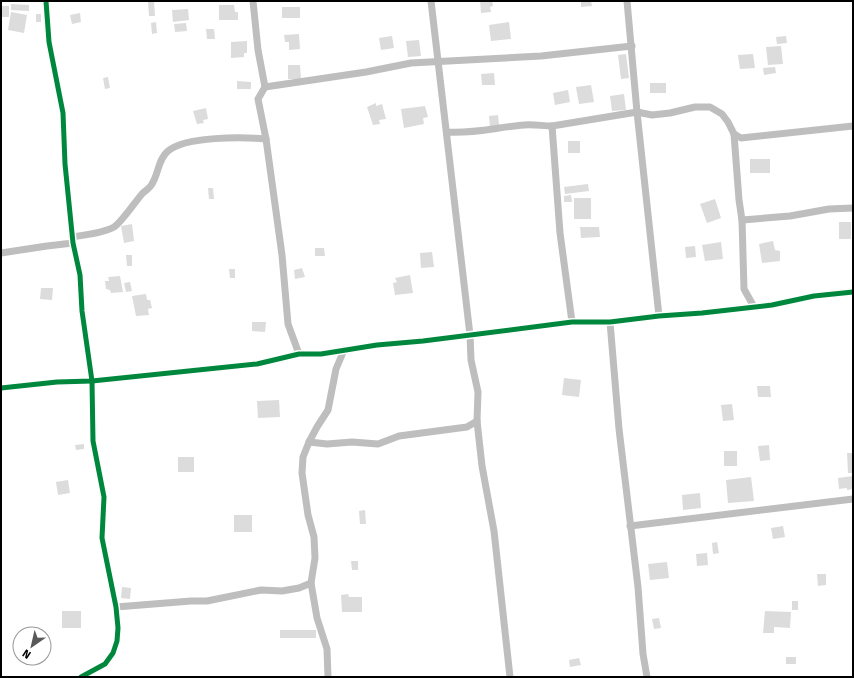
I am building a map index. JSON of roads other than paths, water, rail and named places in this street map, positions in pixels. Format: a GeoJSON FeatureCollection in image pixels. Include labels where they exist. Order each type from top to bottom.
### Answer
{"type":"FeatureCollection","features":[{"type":"Feature","properties":{"kind":"street"},"geometry":{"type":"LineString","coordinates":[[46,1],[49,42],[63,113],[65,164],[73,240],[80,275],[82,311],[92,381],[93,442],[104,497],[102,538],[116,607],[118,628],[113,653],[105,664],[81,677]]}},
{"type":"Feature","properties":{"kind":"street"},"geometry":{"type":"LineString","coordinates":[[253,1],[258,50],[265,87],[258,99],[266,139],[282,255],[288,324],[298,354]]}},
{"type":"Feature","properties":{"kind":"street"},"geometry":{"type":"LineString","coordinates":[[431,1],[470,335],[471,360],[478,392],[477,421],[482,466],[494,530],[510,677]]}},
{"type":"Feature","properties":{"kind":"street"},"geometry":{"type":"LineString","coordinates":[[627,1],[637,112],[659,316]]}},
{"type":"Feature","properties":{"kind":"street"},"geometry":{"type":"LineString","coordinates":[[265,87],[366,72],[411,63],[541,56],[632,46]]}},
{"type":"Feature","properties":{"kind":"street"},"geometry":{"type":"LineString","coordinates":[[447,132],[461,133],[484,131],[525,124],[552,126],[637,112],[652,115],[670,113],[695,107],[710,107],[722,114],[734,134],[742,220],[744,289],[754,307]]}},
{"type":"Feature","properties":{"kind":"street"},"geometry":{"type":"LineString","coordinates":[[552,126],[560,234],[572,322]]}},
{"type":"Feature","properties":{"kind":"street"},"geometry":{"type":"LineString","coordinates":[[734,134],[741,138],[750,138],[853,126]]}},
{"type":"Feature","properties":{"kind":"street"},"geometry":{"type":"LineString","coordinates":[[1,253],[47,246],[73,240],[114,227],[152,184],[162,157],[169,150],[181,144],[211,139],[266,139]]}},
{"type":"Feature","properties":{"kind":"street"},"geometry":{"type":"LineString","coordinates":[[742,220],[790,216],[829,209],[853,208]]}},
{"type":"Feature","properties":{"kind":"street"},"geometry":{"type":"LineString","coordinates":[[1,388],[58,382],[92,381],[257,364],[298,354],[322,354],[572,322],[610,322],[659,316],[702,313],[754,307],[814,296],[853,292]]}},
{"type":"Feature","properties":{"kind":"street"},"geometry":{"type":"LineString","coordinates":[[610,322],[619,429],[638,587],[643,654],[647,677]]}},
{"type":"Feature","properties":{"kind":"street"},"geometry":{"type":"LineString","coordinates":[[328,677],[326,649],[317,618],[312,583],[315,558],[314,537],[308,515],[302,473],[304,457],[309,442],[317,426],[328,410],[336,368],[344,350]]}},
{"type":"Feature","properties":{"kind":"street"},"geometry":{"type":"LineString","coordinates":[[309,442],[327,444],[352,442],[378,444],[399,436],[467,427],[477,421]]}},
{"type":"Feature","properties":{"kind":"street"},"geometry":{"type":"LineString","coordinates":[[630,526],[853,499]]}},
{"type":"Feature","properties":{"kind":"street"},"geometry":{"type":"LineString","coordinates":[[116,607],[207,601],[261,590],[282,591],[294,589],[312,583]]}}]}
